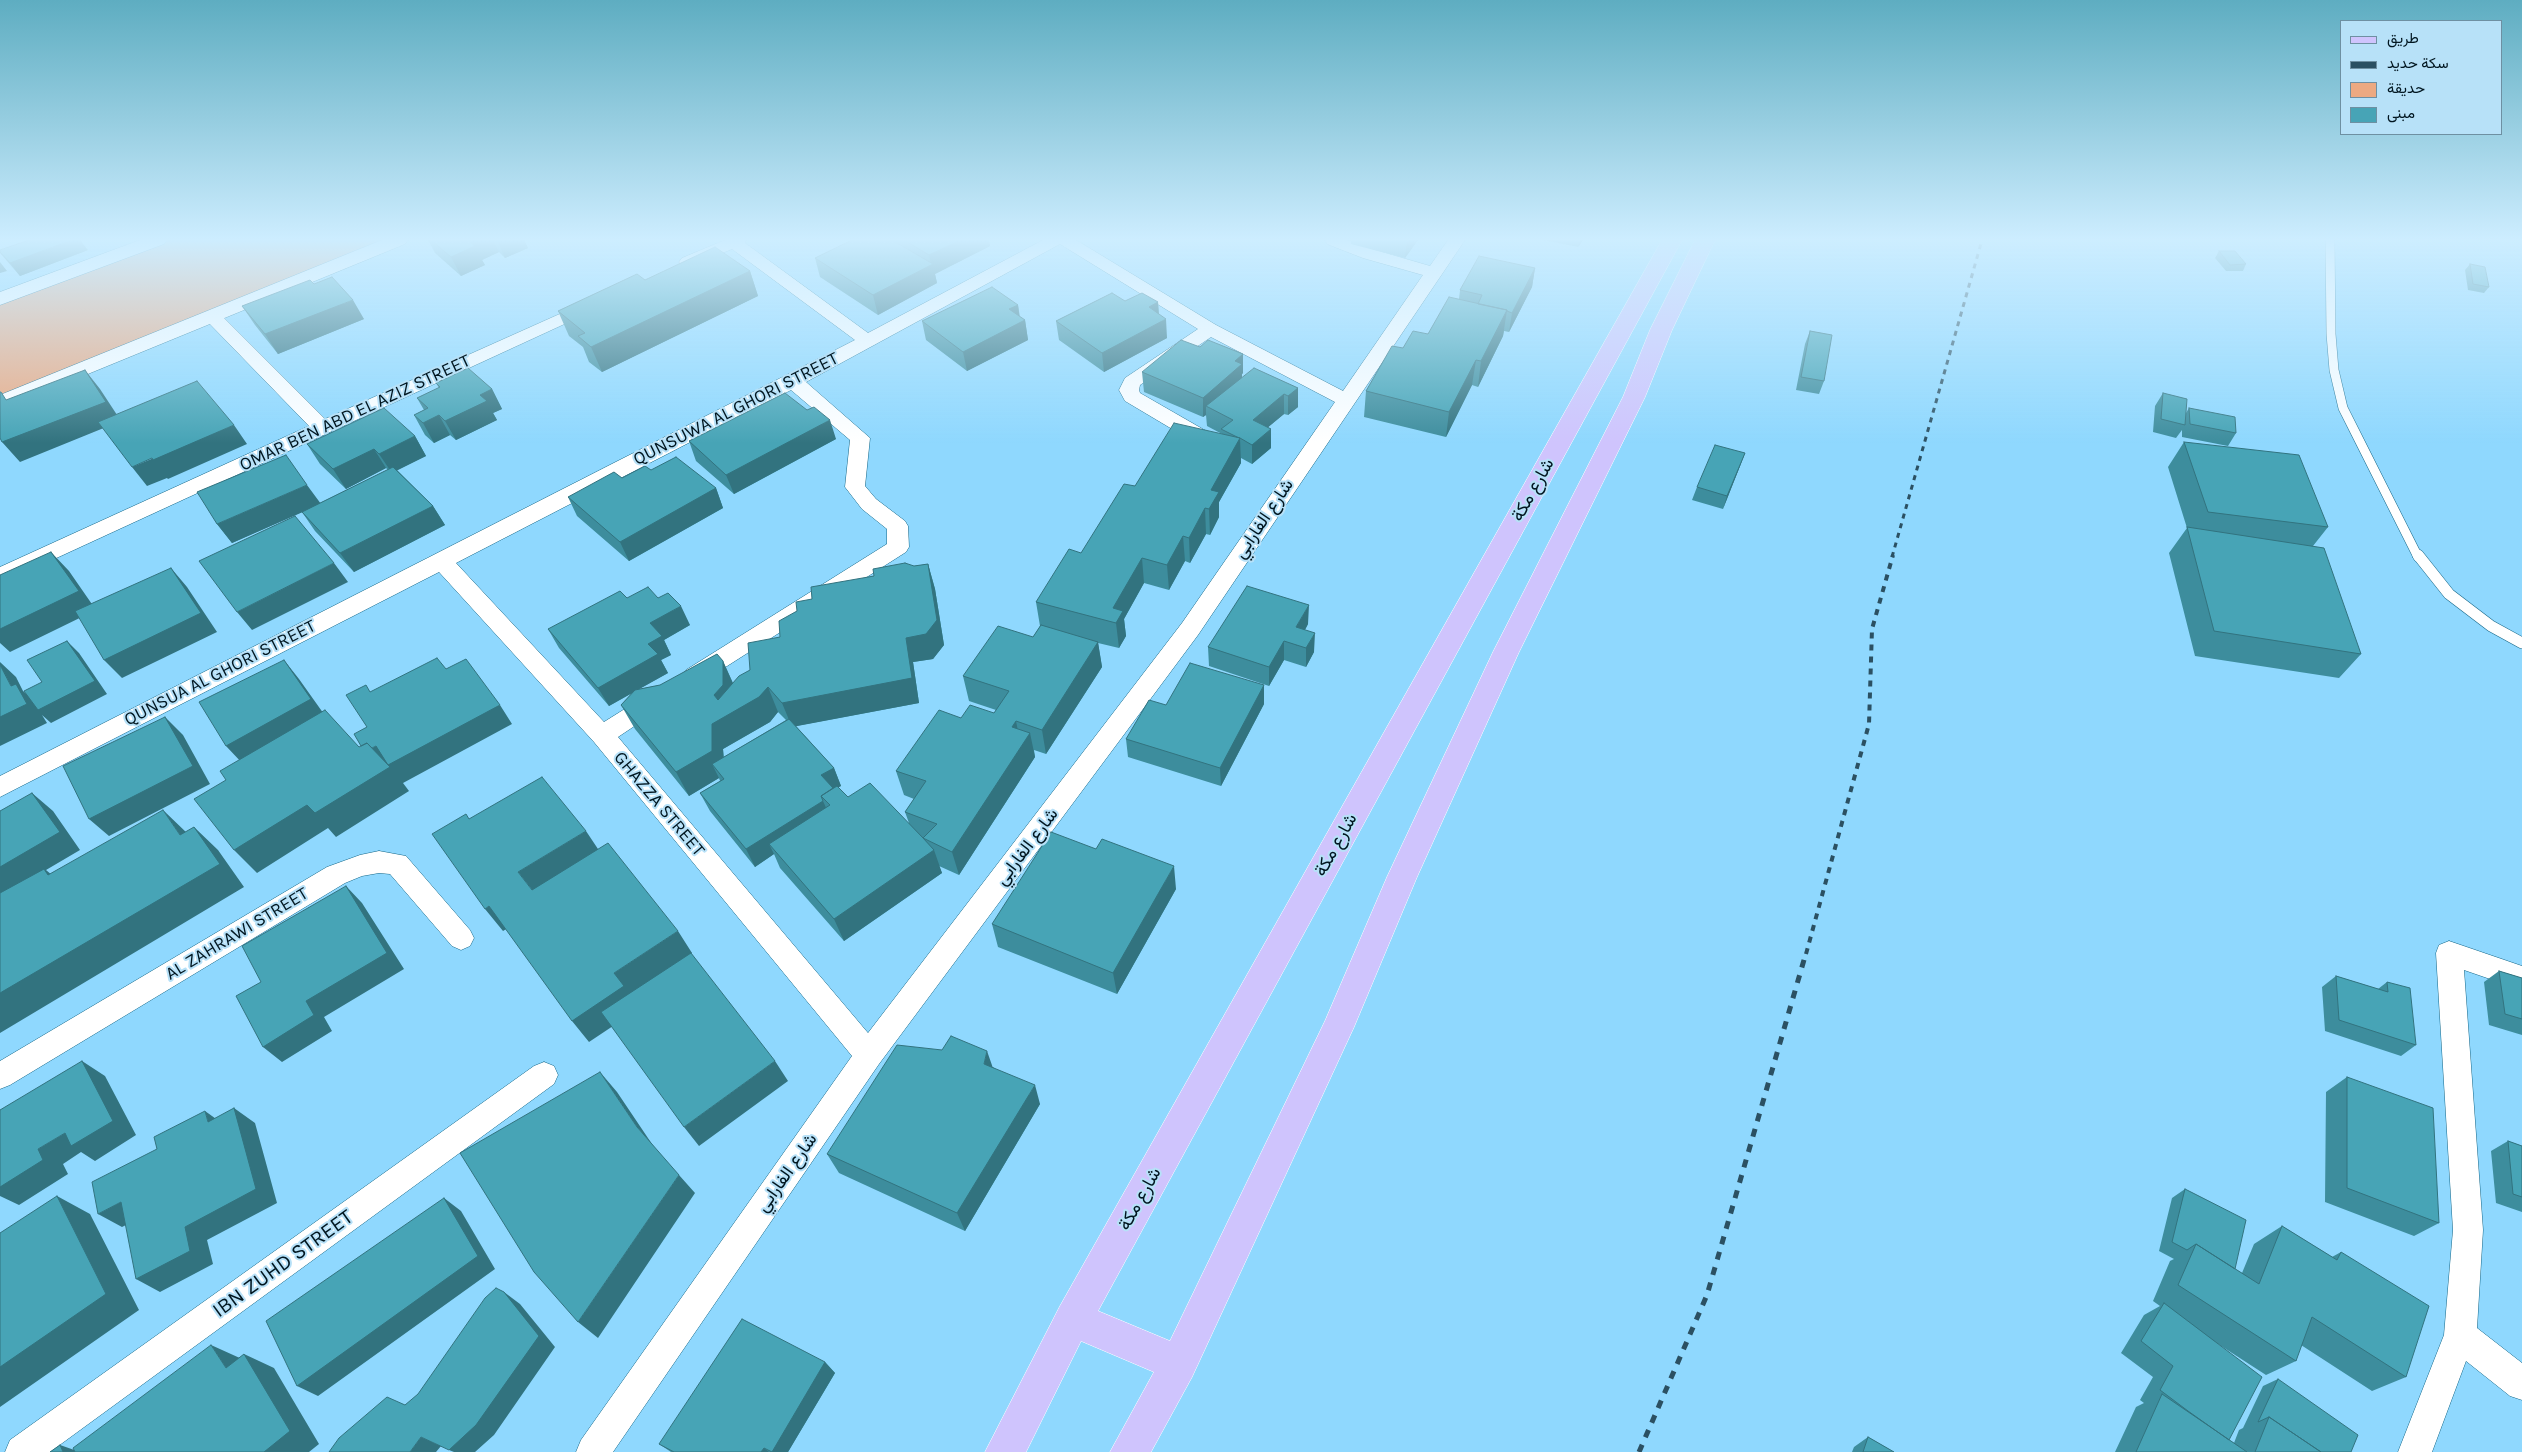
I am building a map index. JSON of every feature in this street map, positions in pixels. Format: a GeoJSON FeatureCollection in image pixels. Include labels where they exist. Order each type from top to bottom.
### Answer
{"type":"FeatureCollection","features":[{"type":"Feature","properties":{"kind":"main road"},"geometry":{"type":"LineString","coordinates":[[0,403],[232,308]]}},
{"type":"Feature","properties":{"kind":"main road","name":"شارع مكة"},"geometry":{"type":"LineString","coordinates":[[1005,1452],[1073,1319],[1634,308]]}},
{"type":"Feature","properties":{"kind":"main road"},"geometry":{"type":"LineString","coordinates":[[1130,1452],[1179,1364],[1338,1028],[1402,877],[1498,670],[1634,397],[1672,308]]}},
{"type":"Feature","properties":{"kind":"main road"},"geometry":{"type":"LineString","coordinates":[[1073,1319],[1179,1364]]}},
{"type":"Feature","properties":{"kind":"street","name":"OMAR BEN ABD EL AZIZ STREET"},"geometry":{"type":"LineString","coordinates":[[0,576],[587,308]]}},
{"type":"Feature","properties":{"kind":"street"},"geometry":{"type":"LineString","coordinates":[[824,308],[866,340]]}},
{"type":"Feature","properties":{"kind":"street","name":"QUNSUWA AL GHORI STREET"},"geometry":{"type":"LineString","coordinates":[[440,560],[793,381],[927,308]]}},
{"type":"Feature","properties":{"kind":"street"},"geometry":{"type":"LineString","coordinates":[[1175,308],[1210,329],[1346,400]]}},
{"type":"Feature","properties":{"kind":"street","name":"شارع الفارابي"},"geometry":{"type":"LineString","coordinates":[[594,1452],[869,1055],[1190,629],[1409,308]]}},
{"type":"Feature","properties":{"kind":"street"},"geometry":{"type":"LineString","coordinates":[[212,316],[323,429]]}},
{"type":"Feature","properties":{"kind":"street"},"geometry":{"type":"LineString","coordinates":[[1207,440],[1132,397],[1129,390],[1132,382],[1210,329]]}},
{"type":"Feature","properties":{"kind":"street"},"geometry":{"type":"LineString","coordinates":[[602,735],[898,547],[898,526],[869,504],[856,487],[860,438],[793,381]]}},
{"type":"Feature","properties":{"kind":"street","name":"GHAZZA STREET"},"geometry":{"type":"LineString","coordinates":[[440,560],[602,735],[869,1055]]}},
{"type":"Feature","properties":{"kind":"street","name":"QUNSUA AL GHORI STREET"},"geometry":{"type":"LineString","coordinates":[[0,787],[440,560]]}},
{"type":"Feature","properties":{"kind":"street","name":"AL ZAHRAWI STREET"},"geometry":{"type":"LineString","coordinates":[[0,1076],[336,875],[360,866],[379,862],[397,864],[461,938]]}},
{"type":"Feature","properties":{"kind":"street"},"geometry":{"type":"LineString","coordinates":[[2415,1452],[2460,1335],[2468,1230],[2449,952],[2522,978]]}},
{"type":"Feature","properties":{"kind":"street","name":"IBN ZUHD STREET"},"geometry":{"type":"LineString","coordinates":[[22,1452],[544,1075]]}},
{"type":"Feature","properties":{"kind":"street"},"geometry":{"type":"LineString","coordinates":[[2460,1335],[2522,1384]]}},
{"type":"Feature","properties":{"kind":"lane"},"geometry":{"type":"LineString","coordinates":[[2331,308],[2334,370],[2343,408],[2419,558],[2450,594],[2491,626],[2522,643]]}},
{"type":"Feature","properties":{"kind":"green space"},"geometry":{"type":"Polygon","coordinates":[[[0,308],[223,308],[0,398],[0,308]]]}},
{"type":"Feature","properties":{"kind":"building"},"geometry":{"type":"Polygon","coordinates":[[[243,308],[333,308],[265,334],[243,308]]]}},
{"type":"Feature","properties":{"kind":"building"},"geometry":{"type":"Polygon","coordinates":[[[565,308],[673,308],[591,347],[578,336],[585,333],[558,311],[565,308]]]}},
{"type":"Feature","properties":{"kind":"building"},"geometry":{"type":"Polygon","coordinates":[[[949,308],[1012,308],[1009,309],[1025,320],[963,352],[922,321],[949,308]]]}},
{"type":"Feature","properties":{"kind":"building"},"geometry":{"type":"Polygon","coordinates":[[[1082,308],[1150,308],[1166,319],[1102,353],[1056,321],[1082,308]]]}},
{"type":"Feature","properties":{"kind":"building"},"geometry":{"type":"Polygon","coordinates":[[[1443,308],[1497,308],[1507,310],[1481,361],[1476,360],[1449,412],[1366,391],[1392,346],[1403,348],[1413,331],[1428,334],[1443,308]]]}},
{"type":"Feature","properties":{"kind":"building"},"geometry":{"type":"Polygon","coordinates":[[[1496,308],[1515,308],[1512,313],[1496,308]]]}},
{"type":"Feature","properties":{"kind":"building"},"geometry":{"type":"Polygon","coordinates":[[[1810,331],[1832,335],[1824,381],[1801,377],[1810,331]]]}},
{"type":"Feature","properties":{"kind":"building"},"geometry":{"type":"Polygon","coordinates":[[[1181,340],[1200,347],[1208,340],[1243,354],[1235,361],[1242,364],[1203,398],[1142,372],[1181,340]]]}},
{"type":"Feature","properties":{"kind":"building"},"geometry":{"type":"Polygon","coordinates":[[[468,368],[492,389],[480,395],[487,401],[445,421],[439,415],[423,423],[414,415],[428,408],[417,398],[440,387],[436,383],[468,368]]]}},
{"type":"Feature","properties":{"kind":"building"},"geometry":{"type":"Polygon","coordinates":[[[1254,368],[1298,388],[1288,396],[1284,394],[1253,420],[1271,429],[1252,445],[1221,429],[1233,420],[1206,406],[1254,368]]]}},
{"type":"Feature","properties":{"kind":"building"},"geometry":{"type":"Polygon","coordinates":[[[85,370],[106,402],[2,442],[0,438],[0,392],[6,400],[85,370]]]}},
{"type":"Feature","properties":{"kind":"building"},"geometry":{"type":"Polygon","coordinates":[[[197,381],[234,425],[153,460],[152,458],[132,467],[98,422],[197,381]]]}},
{"type":"Feature","properties":{"kind":"building"},"geometry":{"type":"Polygon","coordinates":[[[785,393],[807,410],[814,407],[830,420],[726,475],[689,441],[785,393]]]}},
{"type":"Feature","properties":{"kind":"building"},"geometry":{"type":"Polygon","coordinates":[[[2163,393],[2187,399],[2185,425],[2161,419],[2163,393]]]}},
{"type":"Feature","properties":{"kind":"building"},"geometry":{"type":"Polygon","coordinates":[[[384,408],[415,436],[379,454],[374,449],[333,469],[307,444],[384,408]]]}},
{"type":"Feature","properties":{"kind":"building"},"geometry":{"type":"Polygon","coordinates":[[[2189,408],[2235,417],[2236,433],[2190,424],[2189,408]]]}},
{"type":"Feature","properties":{"kind":"building"},"geometry":{"type":"Polygon","coordinates":[[[1174,423],[1240,438],[1211,490],[1219,492],[1209,509],[1205,508],[1189,538],[1183,536],[1167,565],[1142,558],[1113,608],[1123,611],[1116,623],[1036,602],[1069,549],[1081,553],[1124,484],[1135,486],[1174,423]]]}},
{"type":"Feature","properties":{"kind":"building"},"geometry":{"type":"Polygon","coordinates":[[[2184,442],[2299,455],[2328,527],[2208,512],[2184,442]]]}},
{"type":"Feature","properties":{"kind":"building"},"geometry":{"type":"Polygon","coordinates":[[[1715,445],[1745,453],[1727,496],[1697,487],[1715,445]]]}},
{"type":"Feature","properties":{"kind":"building"},"geometry":{"type":"Polygon","coordinates":[[[286,455],[307,485],[217,524],[197,492],[286,455]]]}},
{"type":"Feature","properties":{"kind":"building"},"geometry":{"type":"Polygon","coordinates":[[[676,457],[716,488],[620,542],[568,497],[614,472],[622,478],[645,466],[651,470],[676,457]]]}},
{"type":"Feature","properties":{"kind":"building"},"geometry":{"type":"Polygon","coordinates":[[[393,467],[433,506],[340,553],[302,512],[393,467]]]}},
{"type":"Feature","properties":{"kind":"building"},"geometry":{"type":"Polygon","coordinates":[[[295,516],[334,563],[237,612],[199,561],[295,516]]]}},
{"type":"Feature","properties":{"kind":"building"},"geometry":{"type":"Polygon","coordinates":[[[2187,527],[2324,548],[2361,654],[2214,631],[2187,527]]]}},
{"type":"Feature","properties":{"kind":"building"},"geometry":{"type":"Polygon","coordinates":[[[51,552],[79,591],[0,629],[0,575],[51,552]]]}},
{"type":"Feature","properties":{"kind":"building"},"geometry":{"type":"Polygon","coordinates":[[[905,563],[914,566],[928,564],[937,620],[926,634],[906,638],[912,678],[782,703],[768,687],[759,697],[712,724],[712,751],[676,772],[621,705],[635,690],[660,685],[717,654],[723,661],[723,685],[714,695],[718,700],[739,676],[750,670],[748,643],[780,637],[779,621],[797,611],[796,602],[812,599],[811,587],[874,576],[873,569],[905,563]]]}},
{"type":"Feature","properties":{"kind":"building"},"geometry":{"type":"Polygon","coordinates":[[[171,568],[201,613],[104,660],[75,611],[171,568]]]}},
{"type":"Feature","properties":{"kind":"building"},"geometry":{"type":"Polygon","coordinates":[[[1247,586],[1309,605],[1296,627],[1315,633],[1306,648],[1284,641],[1269,667],[1208,647],[1247,586]]]}},
{"type":"Feature","properties":{"kind":"building"},"geometry":{"type":"Polygon","coordinates":[[[648,587],[658,598],[668,593],[681,606],[650,623],[662,636],[648,644],[658,654],[598,688],[548,629],[620,591],[627,598],[648,587]]]}},
{"type":"Feature","properties":{"kind":"building"},"geometry":{"type":"Polygon","coordinates":[[[1041,625],[1098,642],[1042,730],[1016,721],[1012,727],[1030,733],[952,852],[923,838],[937,824],[905,812],[926,781],[896,771],[939,710],[961,718],[970,705],[994,713],[1009,691],[963,676],[998,626],[1033,637],[1041,625]]]}},
{"type":"Feature","properties":{"kind":"building"},"geometry":{"type":"Polygon","coordinates":[[[67,641],[95,681],[38,710],[24,691],[42,682],[27,660],[67,641]]]}},
{"type":"Feature","properties":{"kind":"building"},"geometry":{"type":"Polygon","coordinates":[[[437,658],[446,669],[466,659],[500,705],[388,765],[376,746],[372,748],[367,743],[361,746],[354,734],[367,727],[346,695],[366,685],[370,692],[437,658]]]}},
{"type":"Feature","properties":{"kind":"building"},"geometry":{"type":"Polygon","coordinates":[[[284,660],[311,699],[226,746],[199,702],[284,660]]]}},
{"type":"Feature","properties":{"kind":"building"},"geometry":{"type":"Polygon","coordinates":[[[1190,663],[1264,685],[1220,768],[1126,739],[1149,700],[1166,705],[1190,663]]]}},
{"type":"Feature","properties":{"kind":"building"},"geometry":{"type":"Polygon","coordinates":[[[0,665],[11,686],[16,684],[27,704],[0,717],[0,665]]]}},
{"type":"Feature","properties":{"kind":"building"},"geometry":{"type":"Polygon","coordinates":[[[325,710],[359,747],[367,743],[390,767],[315,813],[307,805],[234,850],[194,799],[226,780],[220,771],[325,710]]]}},
{"type":"Feature","properties":{"kind":"building"},"geometry":{"type":"Polygon","coordinates":[[[165,717],[193,766],[89,819],[63,766],[165,717]]]}},
{"type":"Feature","properties":{"kind":"building"},"geometry":{"type":"Polygon","coordinates":[[[789,719],[834,768],[821,775],[833,788],[821,796],[823,801],[746,849],[700,793],[724,779],[712,764],[789,719]]]}},
{"type":"Feature","properties":{"kind":"building"},"geometry":{"type":"Polygon","coordinates":[[[542,777],[586,831],[518,872],[532,890],[608,843],[678,931],[614,973],[624,986],[572,1021],[489,906],[485,909],[432,834],[466,814],[469,819],[542,777]]]}},
{"type":"Feature","properties":{"kind":"building"},"geometry":{"type":"Polygon","coordinates":[[[870,783],[934,850],[834,919],[769,844],[830,805],[821,796],[837,786],[848,797],[870,783]]]}},
{"type":"Feature","properties":{"kind":"building"},"geometry":{"type":"Polygon","coordinates":[[[32,793],[60,832],[0,867],[0,811],[32,793]]]}},
{"type":"Feature","properties":{"kind":"building"},"geometry":{"type":"Polygon","coordinates":[[[163,810],[180,835],[194,827],[220,864],[0,993],[0,893],[44,869],[48,875],[163,810]]]}},
{"type":"Feature","properties":{"kind":"building"},"geometry":{"type":"Polygon","coordinates":[[[1051,832],[1096,849],[1102,839],[1174,866],[1113,973],[992,924],[1051,832]]]}},
{"type":"Feature","properties":{"kind":"building"},"geometry":{"type":"Polygon","coordinates":[[[346,886],[387,953],[306,1001],[314,1015],[263,1047],[236,996],[261,982],[242,946],[346,886]]]}},
{"type":"Feature","properties":{"kind":"building"},"geometry":{"type":"Polygon","coordinates":[[[691,953],[775,1061],[684,1127],[601,1012],[691,953]]]}},
{"type":"Feature","properties":{"kind":"building"},"geometry":{"type":"Polygon","coordinates":[[[2499,971],[2522,978],[2522,1019],[2505,1014],[2499,971]]]}},
{"type":"Feature","properties":{"kind":"building"},"geometry":{"type":"Polygon","coordinates":[[[2336,976],[2388,992],[2387,982],[2410,988],[2416,1045],[2339,1020],[2336,976]]]}},
{"type":"Feature","properties":{"kind":"building"},"geometry":{"type":"Polygon","coordinates":[[[951,1036],[987,1051],[984,1064],[1035,1085],[957,1213],[827,1154],[897,1045],[942,1050],[951,1036]]]}},
{"type":"Feature","properties":{"kind":"building"},"geometry":{"type":"Polygon","coordinates":[[[82,1061],[113,1121],[71,1146],[65,1133],[38,1149],[43,1160],[0,1187],[0,1110],[82,1061]]]}},
{"type":"Feature","properties":{"kind":"building"},"geometry":{"type":"Polygon","coordinates":[[[600,1072],[637,1127],[679,1175],[578,1322],[534,1272],[460,1153],[600,1072]]]}},
{"type":"Feature","properties":{"kind":"building"},"geometry":{"type":"Polygon","coordinates":[[[2347,1077],[2433,1108],[2439,1223],[2347,1188],[2347,1077]]]}},
{"type":"Feature","properties":{"kind":"building"},"geometry":{"type":"Polygon","coordinates":[[[234,1108],[256,1189],[185,1227],[190,1251],[136,1279],[121,1202],[98,1214],[92,1182],[157,1149],[154,1137],[205,1111],[208,1122],[234,1108]]]}},
{"type":"Feature","properties":{"kind":"building"},"geometry":{"type":"Polygon","coordinates":[[[2508,1141],[2522,1146],[2522,1197],[2513,1194],[2508,1141]]]}},
{"type":"Feature","properties":{"kind":"building"},"geometry":{"type":"Polygon","coordinates":[[[2185,1189],[2246,1220],[2235,1269],[2196,1244],[2187,1250],[2172,1242],[2185,1189]]]}},
{"type":"Feature","properties":{"kind":"building"},"geometry":{"type":"Polygon","coordinates":[[[57,1196],[106,1294],[0,1367],[0,1233],[57,1196]]]}},
{"type":"Feature","properties":{"kind":"building"},"geometry":{"type":"Polygon","coordinates":[[[444,1198],[478,1256],[297,1386],[266,1321],[444,1198]]]}},
{"type":"Feature","properties":{"kind":"building"},"geometry":{"type":"Polygon","coordinates":[[[2282,1226],[2337,1260],[2341,1252],[2429,1306],[2406,1377],[2312,1317],[2296,1361],[2178,1285],[2196,1244],[2259,1284],[2282,1226]]]}},
{"type":"Feature","properties":{"kind":"building"},"geometry":{"type":"Polygon","coordinates":[[[496,1288],[504,1292],[539,1336],[476,1425],[449,1450],[421,1437],[410,1452],[329,1452],[339,1438],[387,1397],[405,1405],[418,1394],[485,1298],[496,1288]]]}},
{"type":"Feature","properties":{"kind":"building"},"geometry":{"type":"Polygon","coordinates":[[[2164,1303],[2262,1377],[2229,1440],[2160,1390],[2173,1366],[2141,1341],[2164,1303]]]}},
{"type":"Feature","properties":{"kind":"building"},"geometry":{"type":"Polygon","coordinates":[[[742,1319],[825,1362],[772,1452],[764,1448],[761,1452],[674,1452],[659,1444],[742,1319]]]}},
{"type":"Feature","properties":{"kind":"building"},"geometry":{"type":"Polygon","coordinates":[[[211,1345],[226,1368],[244,1354],[290,1431],[264,1452],[75,1452],[73,1448],[211,1345]]]}},
{"type":"Feature","properties":{"kind":"building"},"geometry":{"type":"Polygon","coordinates":[[[2278,1379],[2358,1435],[2351,1452],[2321,1452],[2269,1417],[2258,1422],[2278,1379]]]}},
{"type":"Feature","properties":{"kind":"building"},"geometry":{"type":"Polygon","coordinates":[[[2162,1394],[2247,1452],[2136,1452],[2162,1394]]]}},
{"type":"Feature","properties":{"kind":"building"},"geometry":{"type":"Polygon","coordinates":[[[2269,1417],[2321,1452],[2255,1452],[2269,1417]]]}},
{"type":"Feature","properties":{"kind":"building"},"geometry":{"type":"Polygon","coordinates":[[[1868,1437],[1894,1452],[1863,1452],[1868,1437]]]}},
{"type":"Feature","properties":{"kind":"building"},"geometry":{"type":"Polygon","coordinates":[[[60,1445],[63,1452],[50,1452],[60,1445]]]}},
{"type":"Feature","properties":{"kind":"railway"},"geometry":{"type":"LineString","coordinates":[[1892,557],[1963,308]]}},
{"type":"Feature","properties":{"kind":"railway"},"geometry":{"type":"LineString","coordinates":[[1806,954],[1869,724],[1872,629],[1893,555]]}},
{"type":"Feature","properties":{"kind":"railway"},"geometry":{"type":"LineString","coordinates":[[1639,1452],[1707,1295],[1806,953]]}}]}
